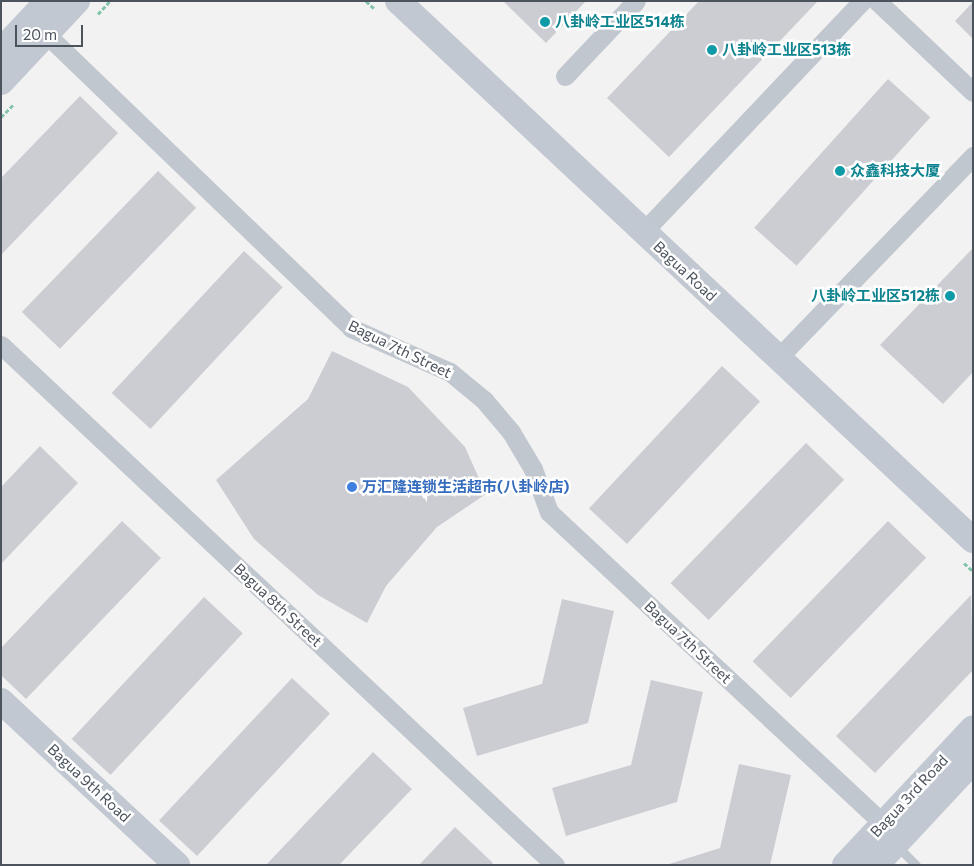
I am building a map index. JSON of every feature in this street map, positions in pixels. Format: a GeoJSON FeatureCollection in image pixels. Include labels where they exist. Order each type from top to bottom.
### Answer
{"type":"FeatureCollection","features":[{"type":"Feature","properties":{"kind":"street"},"geometry":{"type":"LineString","coordinates":[[1,51],[48,1]]}},
{"type":"Feature","properties":{"kind":"street"},"geometry":{"type":"LineString","coordinates":[[1,82],[77,1]]}},
{"type":"Feature","properties":{"kind":"street","name":"Bagua Road"},"geometry":{"type":"LineString","coordinates":[[399,1],[973,540]]}},
{"type":"Feature","properties":{"kind":"street"},"geometry":{"type":"LineString","coordinates":[[565,76],[636,1]]}},
{"type":"Feature","properties":{"kind":"street"},"geometry":{"type":"LineString","coordinates":[[643,232],[862,1]]}},
{"type":"Feature","properties":{"kind":"street"},"geometry":{"type":"LineString","coordinates":[[877,1],[973,92]]}},
{"type":"Feature","properties":{"kind":"street","name":"Bagua 7th Street"},"geometry":{"type":"LineString","coordinates":[[46,34],[351,328],[450,372],[484,400],[511,432],[533,469],[549,512],[889,834]]}},
{"type":"Feature","properties":{"kind":"street"},"geometry":{"type":"LineString","coordinates":[[778,358],[973,156]]}},
{"type":"Feature","properties":{"kind":"street","name":"Bagua 8th Street"},"geometry":{"type":"LineString","coordinates":[[1,345],[555,865]]}},
{"type":"Feature","properties":{"kind":"street","name":"Bagua 9th Road"},"geometry":{"type":"LineString","coordinates":[[1,701],[177,865]]}},
{"type":"Feature","properties":{"kind":"street","name":"Bagua 3rd Road"},"geometry":{"type":"LineString","coordinates":[[876,865],[889,834],[973,728]]}},
{"type":"Feature","properties":{"kind":"street","name":"Bagua 3rd Road"},"geometry":{"type":"LineString","coordinates":[[845,865],[889,834],[973,761]]}},
{"type":"Feature","properties":{"kind":"lane"},"geometry":{"type":"LineString","coordinates":[[889,834],[916,865]]}},
{"type":"Feature","properties":{"kind":"building","name":"八卦岭工业区514栋"},"geometry":{"type":"Polygon","coordinates":[[[503,1],[586,1],[546,43],[503,1]]]}},
{"type":"Feature","properties":{"kind":"building","name":"八卦岭工业区513栋"},"geometry":{"type":"Polygon","coordinates":[[[699,1],[818,1],[669,157],[607,98],[699,1]]]}},
{"type":"Feature","properties":{"kind":"building"},"geometry":{"type":"Polygon","coordinates":[[[973,2],[973,39],[955,21],[973,2]]]}},
{"type":"Feature","properties":{"kind":"building","name":"众鑫科技大厦"},"geometry":{"type":"Polygon","coordinates":[[[888,79],[930,117],[797,266],[754,228],[888,79]]]}},
{"type":"Feature","properties":{"kind":"building"},"geometry":{"type":"Polygon","coordinates":[[[80,96],[118,133],[1,255],[1,178],[80,96]]]}},
{"type":"Feature","properties":{"kind":"building"},"geometry":{"type":"Polygon","coordinates":[[[158,171],[196,208],[60,349],[22,312],[158,171]]]}},
{"type":"Feature","properties":{"kind":"building","name":"八卦岭工业区512栋"},"geometry":{"type":"Polygon","coordinates":[[[973,248],[973,372],[943,404],[880,345],[973,248]]]}},
{"type":"Feature","properties":{"kind":"building"},"geometry":{"type":"Polygon","coordinates":[[[244,251],[283,287],[150,429],[112,393],[244,251]]]}},
{"type":"Feature","properties":{"kind":"building","name":"万汇隆连锁生活超市(八卦岭店)"},"geometry":{"type":"Polygon","coordinates":[[[332,351],[408,387],[465,447],[486,494],[437,527],[386,586],[367,623],[318,595],[254,539],[216,480],[308,399],[332,351]]]}},
{"type":"Feature","properties":{"kind":"building"},"geometry":{"type":"Polygon","coordinates":[[[722,366],[760,401],[627,544],[589,509],[722,366]]]}},
{"type":"Feature","properties":{"kind":"building"},"geometry":{"type":"Polygon","coordinates":[[[806,443],[844,480],[709,620],[671,583],[806,443]]]}},
{"type":"Feature","properties":{"kind":"building"},"geometry":{"type":"Polygon","coordinates":[[[40,446],[78,483],[1,564],[1,487],[40,446]]]}},
{"type":"Feature","properties":{"kind":"building"},"geometry":{"type":"Polygon","coordinates":[[[122,521],[161,558],[26,699],[1,675],[1,648],[122,521]]]}},
{"type":"Feature","properties":{"kind":"building"},"geometry":{"type":"Polygon","coordinates":[[[888,521],[926,558],[791,698],[753,661],[888,521]]]}},
{"type":"Feature","properties":{"kind":"building"},"geometry":{"type":"Polygon","coordinates":[[[971,595],[973,670],[875,773],[836,736],[971,595]]]}},
{"type":"Feature","properties":{"kind":"building"},"geometry":{"type":"Polygon","coordinates":[[[204,597],[243,633],[110,775],[72,739],[204,597]]]}},
{"type":"Feature","properties":{"kind":"building"},"geometry":{"type":"Polygon","coordinates":[[[562,599],[614,611],[588,723],[477,756],[463,708],[542,684],[562,599]]]}},
{"type":"Feature","properties":{"kind":"building"},"geometry":{"type":"Polygon","coordinates":[[[292,678],[330,713],[197,856],[159,821],[292,678]]]}},
{"type":"Feature","properties":{"kind":"building"},"geometry":{"type":"Polygon","coordinates":[[[651,680],[703,692],[677,802],[566,836],[552,788],[631,765],[651,680]]]}},
{"type":"Feature","properties":{"kind":"building"},"geometry":{"type":"Polygon","coordinates":[[[373,752],[412,789],[339,865],[266,865],[373,752]]]}},
{"type":"Feature","properties":{"kind":"building"},"geometry":{"type":"Polygon","coordinates":[[[739,764],[791,775],[770,865],[666,865],[720,848],[739,764]]]}},
{"type":"Feature","properties":{"kind":"building"},"geometry":{"type":"Polygon","coordinates":[[[455,827],[493,863],[491,865],[419,865],[455,827]]]}},
{"type":"Feature","properties":{"kind":"place","name":"八卦岭工业区514栋"},"geometry":{"type":"Point","coordinates":[545,22]}},
{"type":"Feature","properties":{"kind":"place","name":"八卦岭工业区513栋"},"geometry":{"type":"Point","coordinates":[712,50]}},
{"type":"Feature","properties":{"kind":"place","name":"众鑫科技大厦"},"geometry":{"type":"Point","coordinates":[840,171]}},
{"type":"Feature","properties":{"kind":"place","name":"八卦岭工业区512栋"},"geometry":{"type":"Point","coordinates":[950,296]}},
{"type":"Feature","properties":{"kind":"place","name":"万汇隆连锁生活超市(八卦岭店)"},"geometry":{"type":"Point","coordinates":[352,487]}}]}
